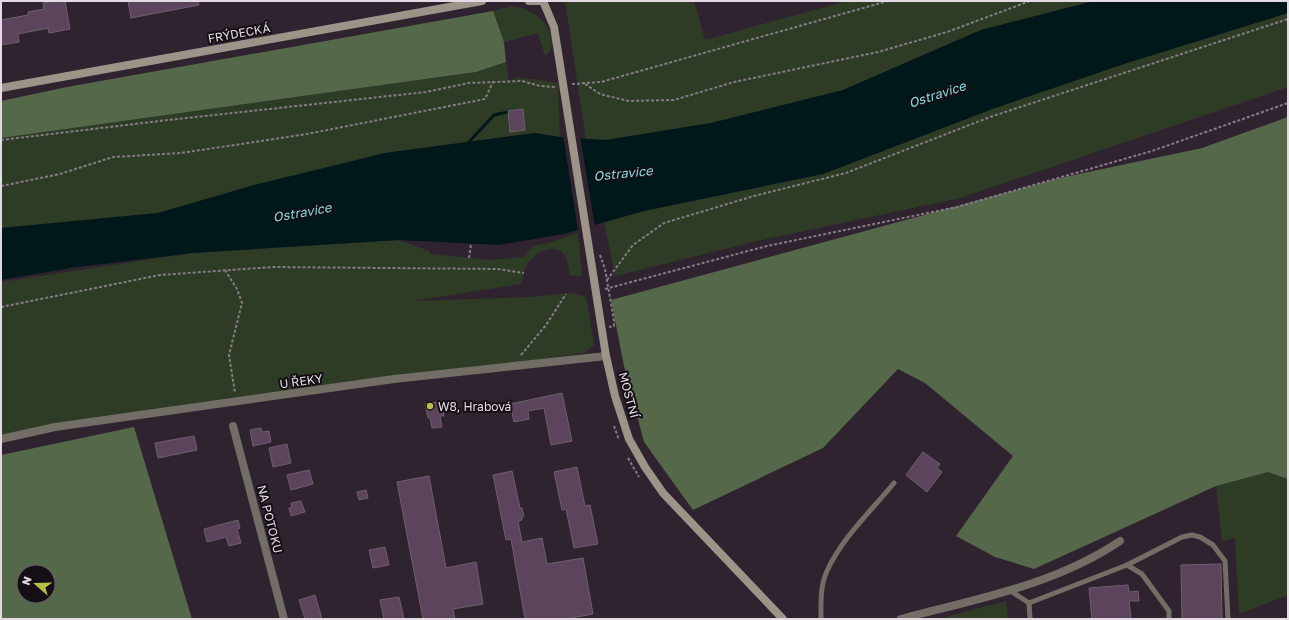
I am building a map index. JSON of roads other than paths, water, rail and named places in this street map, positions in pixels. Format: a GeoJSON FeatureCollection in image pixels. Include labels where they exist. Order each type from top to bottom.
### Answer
{"type":"FeatureCollection","features":[{"type":"Feature","properties":{"kind":"main road","name":"FRÝDECKÁ"},"geometry":{"type":"LineString","coordinates":[[1,88],[482,1]]}},
{"type":"Feature","properties":{"kind":"main road"},"geometry":{"type":"LineString","coordinates":[[529,1],[541,1]]}},
{"type":"Feature","properties":{"kind":"main road","name":"MOSTNÍ"},"geometry":{"type":"LineString","coordinates":[[541,1],[554,27],[606,356],[615,396],[629,439],[645,467],[663,493],[783,619]]}},
{"type":"Feature","properties":{"kind":"street","name":"U ŘEKY"},"geometry":{"type":"LineString","coordinates":[[1,439],[55,427],[394,379],[606,356]]}},
{"type":"Feature","properties":{"kind":"street","name":"NA POTOKU"},"geometry":{"type":"LineString","coordinates":[[233,426],[284,619]]}},
{"type":"Feature","properties":{"kind":"street"},"geometry":{"type":"LineString","coordinates":[[901,619],[1040,582],[1098,556],[1120,541]]}},
{"type":"Feature","properties":{"kind":"lane"},"geometry":{"type":"LineString","coordinates":[[821,619],[820,596],[827,572],[841,548],[894,483]]}},
{"type":"Feature","properties":{"kind":"lane"},"geometry":{"type":"LineString","coordinates":[[1029,603],[1127,565],[1182,537],[1192,535],[1200,537],[1213,545],[1226,561],[1228,619]]}},
{"type":"Feature","properties":{"kind":"lane"},"geometry":{"type":"LineString","coordinates":[[1127,565],[1142,574],[1169,611],[1170,619]]}},
{"type":"Feature","properties":{"kind":"lane"},"geometry":{"type":"LineString","coordinates":[[1009,590],[1029,603]]}},
{"type":"Feature","properties":{"kind":"lane"},"geometry":{"type":"LineString","coordinates":[[1029,603],[1030,619]]}},
{"type":"Feature","properties":{"kind":"water","name":"Ostravice"},"geometry":{"type":"Polygon","coordinates":[[[1094,1],[1288,1],[1288,13],[1127,63],[995,108],[823,174],[644,211],[563,234],[499,245],[399,240],[192,253],[71,268],[1,280],[1,228],[158,213],[254,185],[385,153],[535,133],[560,137],[606,140],[711,123],[843,90],[981,30],[1094,1]]]}},
{"type":"Feature","properties":{"kind":"waterway"},"geometry":{"type":"LineString","coordinates":[[468,143],[494,115],[508,112]]}},
{"type":"Feature","properties":{"kind":"place","name":"W8, Hrabová"},"geometry":{"type":"Point","coordinates":[430,406]}}]}
